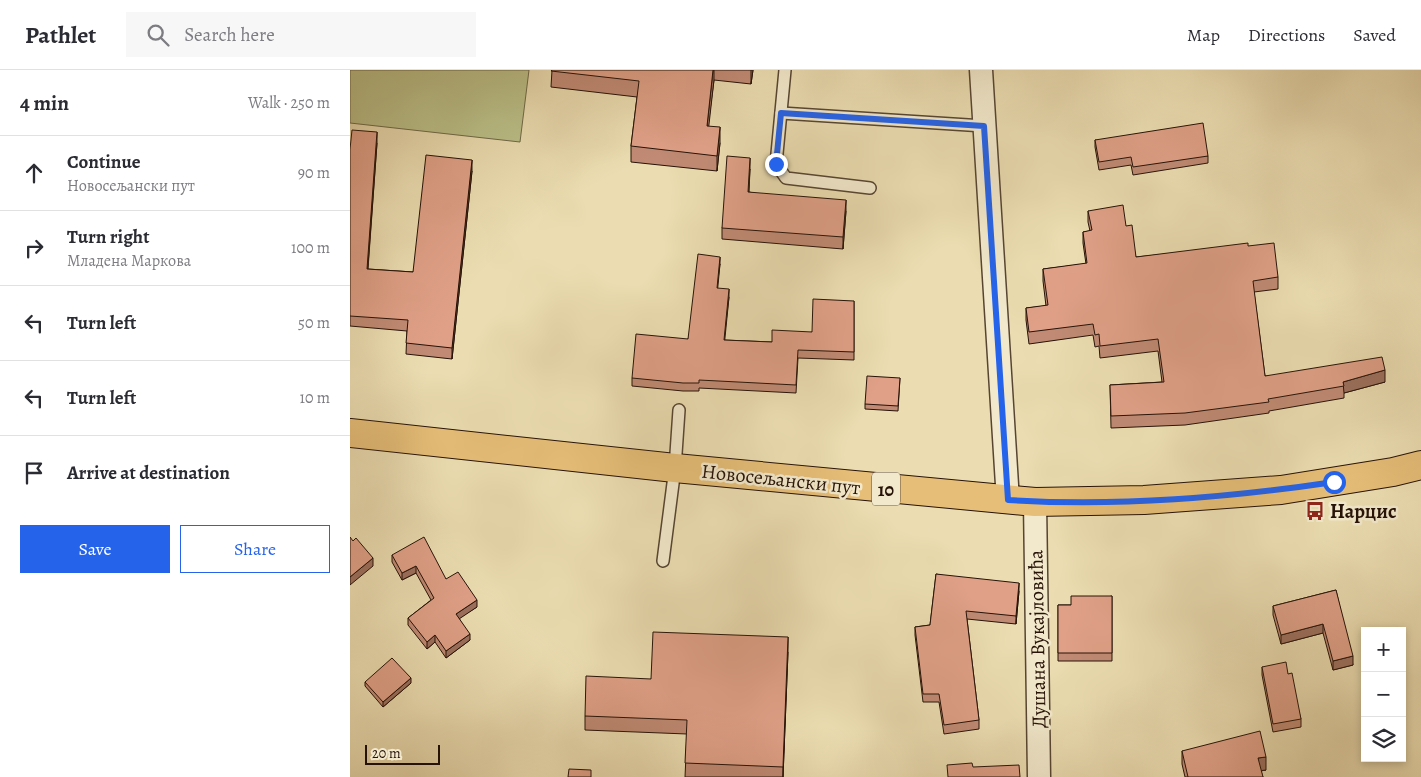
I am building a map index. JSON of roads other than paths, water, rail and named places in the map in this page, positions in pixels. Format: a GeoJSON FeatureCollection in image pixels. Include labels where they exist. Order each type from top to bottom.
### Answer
{"type":"FeatureCollection","features":[{"type":"Feature","properties":{"kind":"main road","name":"Новосељански пут"},"geometry":{"type":"LineString","coordinates":[[350,433],[675,468],[1022,501],[1144,500],[1282,490],[1393,472],[1421,465]]}},
{"type":"Feature","properties":{"kind":"street","name":"Душана Вукајловића"},"geometry":{"type":"LineString","coordinates":[[981,70],[984,126],[1022,501],[1039,777]]}},
{"type":"Feature","properties":{"kind":"lane"},"geometry":{"type":"LineString","coordinates":[[785,70],[776,164],[786,178],[870,188]]}},
{"type":"Feature","properties":{"kind":"lane"},"geometry":{"type":"LineString","coordinates":[[781,113],[984,126]]}},
{"type":"Feature","properties":{"kind":"lane"},"geometry":{"type":"LineString","coordinates":[[663,561],[675,468],[679,410]]}},
{"type":"Feature","properties":{"kind":"place","name":"Нарцис"},"geometry":{"type":"Point","coordinates":[1315,511]}}]}
